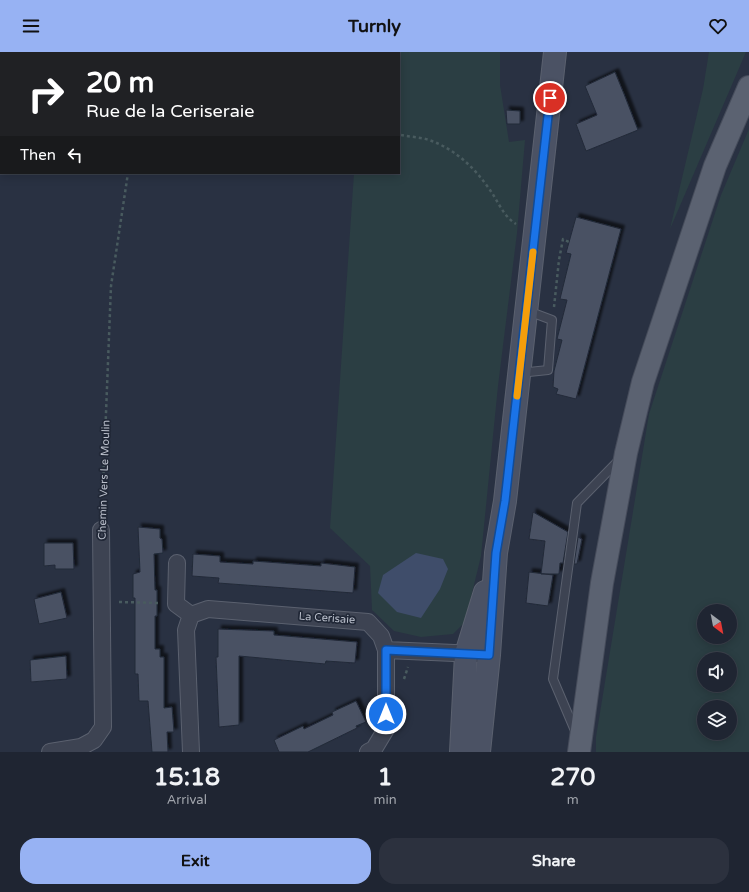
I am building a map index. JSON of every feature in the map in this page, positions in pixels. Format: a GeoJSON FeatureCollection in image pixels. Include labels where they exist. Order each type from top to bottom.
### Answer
{"type":"FeatureCollection","features":[{"type":"Feature","properties":{"kind":"main road"},"geometry":{"type":"LineString","coordinates":[[479,752],[489,655],[496,553],[505,501],[555,52]]}},
{"type":"Feature","properties":{"kind":"main road"},"geometry":{"type":"LineString","coordinates":[[580,747],[602,582],[626,453],[643,382],[715,166],[749,87]]}},
{"type":"Feature","properties":{"kind":"main road"},"geometry":{"type":"LineString","coordinates":[[461,752],[466,654],[496,553]]}},
{"type":"Feature","properties":{"kind":"street","name":"Chemin Vers Le Moulin"},"geometry":{"type":"LineString","coordinates":[[50,752],[81,747],[94,740],[103,727],[101,530]]}},
{"type":"Feature","properties":{"kind":"street"},"geometry":{"type":"LineString","coordinates":[[177,563],[176,604],[191,615],[186,630],[190,752]]}},
{"type":"Feature","properties":{"kind":"street","name":"La Cerisaie"},"geometry":{"type":"LineString","coordinates":[[191,615],[208,609],[368,622],[381,636],[386,650],[386,729],[374,749],[368,752]]}},
{"type":"Feature","properties":{"kind":"street"},"geometry":{"type":"LineString","coordinates":[[386,650],[489,655]]}},
{"type":"Feature","properties":{"kind":"lane"},"geometry":{"type":"LineString","coordinates":[[520,372],[548,370],[552,320],[536,314],[526,313]]}},
{"type":"Feature","properties":{"kind":"lane"},"geometry":{"type":"LineString","coordinates":[[580,747],[553,679],[577,503],[626,453]]}},
{"type":"Feature","properties":{"kind":"path"},"geometry":{"type":"LineString","coordinates":[[401,135],[427,140],[458,154],[475,171],[491,191],[501,209],[514,223],[535,235]]}},
{"type":"Feature","properties":{"kind":"path","name":"Chemin Vers Le Moulin"},"geometry":{"type":"LineString","coordinates":[[101,530],[111,286],[128,174]]}},
{"type":"Feature","properties":{"kind":"path"},"geometry":{"type":"LineString","coordinates":[[552,320],[558,260],[562,239],[569,242]]}},
{"type":"Feature","properties":{"kind":"path"},"geometry":{"type":"LineString","coordinates":[[102,602],[176,604]]}},
{"type":"Feature","properties":{"kind":"path"},"geometry":{"type":"LineString","coordinates":[[404,681],[407,667],[411,665]]}},
{"type":"Feature","properties":{"kind":"green space"},"geometry":{"type":"Polygon","coordinates":[[[400,52],[500,52],[500,85],[509,142],[525,140],[517,233],[498,386],[481,556],[465,622],[453,634],[421,637],[394,631],[372,610],[370,566],[330,528],[354,174],[400,174],[400,52]]]}},
{"type":"Feature","properties":{"kind":"green space"},"geometry":{"type":"Polygon","coordinates":[[[709,52],[746,52],[670,229],[703,89],[709,52]]]}},
{"type":"Feature","properties":{"kind":"green space"},"geometry":{"type":"Polygon","coordinates":[[[749,129],[749,752],[596,752],[596,737],[649,414],[721,195],[749,129]]]}},
{"type":"Feature","properties":{"kind":"water"},"geometry":{"type":"Polygon","coordinates":[[[416,553],[443,559],[448,569],[440,589],[421,618],[397,612],[378,593],[383,575],[416,553]]]}},
{"type":"Feature","properties":{"kind":"building"},"geometry":{"type":"Polygon","coordinates":[[[615,72],[638,130],[586,151],[576,124],[597,115],[585,86],[615,72]]]}},
{"type":"Feature","properties":{"kind":"building"},"geometry":{"type":"Polygon","coordinates":[[[506,110],[520,111],[520,124],[507,124],[506,110]]]}},
{"type":"Feature","properties":{"kind":"building"},"geometry":{"type":"Polygon","coordinates":[[[576,217],[621,229],[576,399],[556,394],[558,389],[553,387],[554,371],[562,340],[557,339],[567,300],[560,299],[571,254],[566,253],[576,217]]]}},
{"type":"Feature","properties":{"kind":"building"},"geometry":{"type":"Polygon","coordinates":[[[533,512],[568,532],[563,563],[560,563],[559,574],[541,574],[545,541],[529,539],[533,512]]]}},
{"type":"Feature","properties":{"kind":"building"},"geometry":{"type":"Polygon","coordinates":[[[138,527],[160,529],[160,538],[162,539],[163,553],[154,554],[155,590],[157,590],[155,649],[160,649],[160,657],[164,657],[164,708],[172,707],[174,732],[167,732],[168,752],[152,752],[148,701],[139,701],[138,674],[135,674],[135,598],[133,598],[133,574],[140,572],[138,527]]]}},
{"type":"Feature","properties":{"kind":"building"},"geometry":{"type":"Polygon","coordinates":[[[578,537],[582,539],[577,564],[574,564],[578,537]]]}},
{"type":"Feature","properties":{"kind":"building"},"geometry":{"type":"Polygon","coordinates":[[[44,543],[73,543],[74,569],[55,569],[55,565],[44,566],[44,543]]]}},
{"type":"Feature","properties":{"kind":"building"},"geometry":{"type":"Polygon","coordinates":[[[193,554],[220,556],[220,562],[253,564],[253,561],[321,566],[321,563],[355,567],[353,593],[218,583],[219,578],[192,576],[193,554]]]}},
{"type":"Feature","properties":{"kind":"building"},"geometry":{"type":"Polygon","coordinates":[[[529,572],[553,575],[548,606],[526,603],[529,572]]]}},
{"type":"Feature","properties":{"kind":"building"},"geometry":{"type":"Polygon","coordinates":[[[61,592],[67,618],[39,624],[34,599],[61,592]]]}},
{"type":"Feature","properties":{"kind":"building"},"geometry":{"type":"Polygon","coordinates":[[[218,629],[274,631],[274,635],[357,642],[355,663],[326,661],[325,664],[239,656],[239,725],[219,727],[216,657],[218,657],[218,629]]]}},
{"type":"Feature","properties":{"kind":"building"},"geometry":{"type":"Polygon","coordinates":[[[66,656],[67,679],[31,682],[30,660],[66,656]]]}},
{"type":"Feature","properties":{"kind":"building"},"geometry":{"type":"Polygon","coordinates":[[[356,701],[366,722],[356,726],[357,728],[308,752],[279,752],[274,740],[303,726],[304,729],[333,715],[332,712],[356,701]]]}},
{"type":"Feature","properties":{"kind":"slow traffic"},"geometry":{"type":"LineString","coordinates":[[517,396],[533,252]]}},
{"type":"Feature","properties":{"kind":"route"},"geometry":{"type":"LineString","coordinates":[[386,714],[386,650],[489,655],[496,553],[505,501],[550,98]]}}]}
